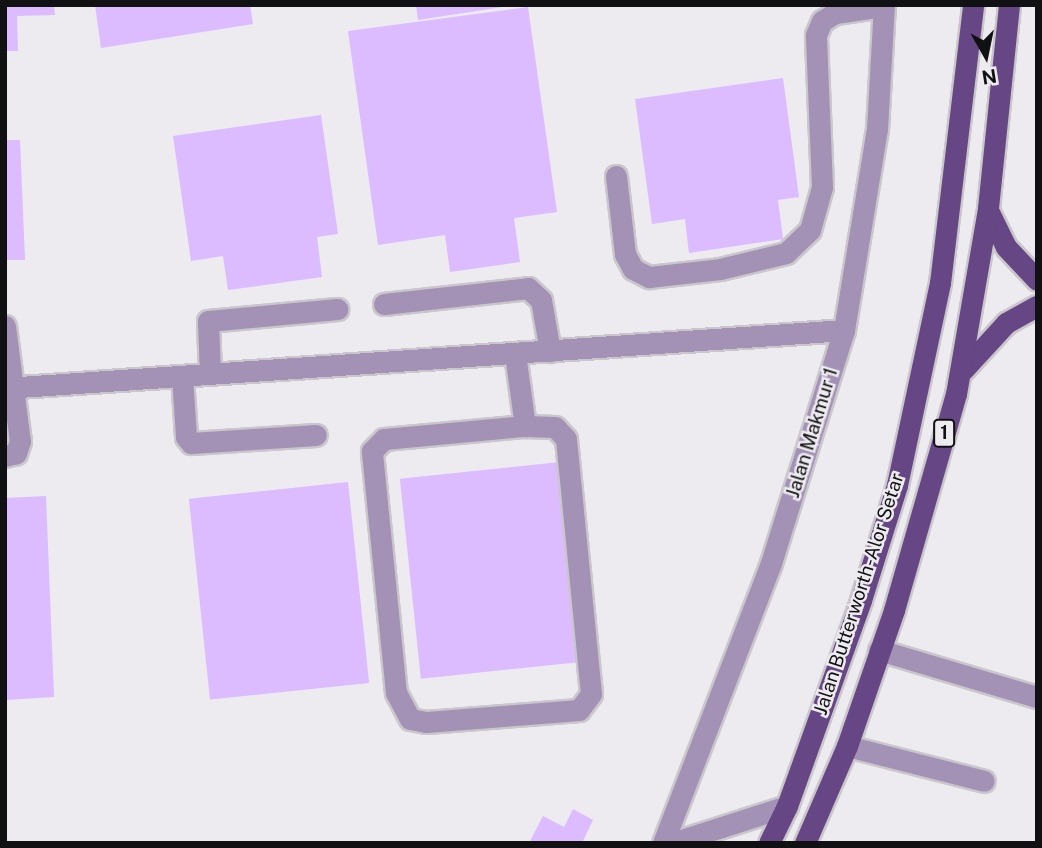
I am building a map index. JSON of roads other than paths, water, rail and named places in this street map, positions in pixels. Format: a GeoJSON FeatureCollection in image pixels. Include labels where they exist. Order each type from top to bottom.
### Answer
{"type":"FeatureCollection","features":[{"type":"Feature","properties":{"kind":"main road","name":"Jalan Butterworth-Alor Setar"},"geometry":{"type":"LineString","coordinates":[[769,843],[788,806],[861,600],[911,423],[940,283],[973,5]]}},
{"type":"Feature","properties":{"kind":"main road","name":"Jalan Butterworth-Alor Setar"},"geometry":{"type":"LineString","coordinates":[[805,843],[847,746],[879,650],[959,375],[988,208],[1009,5]]}},
{"type":"Feature","properties":{"kind":"main road"},"geometry":{"type":"LineString","coordinates":[[988,208],[999,238],[1037,280]]}},
{"type":"Feature","properties":{"kind":"main road"},"geometry":{"type":"LineString","coordinates":[[959,375],[1006,324],[1037,306]]}},
{"type":"Feature","properties":{"kind":"street"},"geometry":{"type":"LineString","coordinates":[[616,176],[625,254],[633,269],[649,277],[720,269],[786,254],[810,230],[822,187],[816,35],[822,21],[835,13],[884,6]]}},
{"type":"Feature","properties":{"kind":"street","name":"Jalan Makmur 1"},"geometry":{"type":"LineString","coordinates":[[663,843],[771,564],[844,330],[877,129],[884,6]]}},
{"type":"Feature","properties":{"kind":"street"},"geometry":{"type":"LineString","coordinates":[[384,304],[528,288],[541,300],[550,351]]}},
{"type":"Feature","properties":{"kind":"street"},"geometry":{"type":"LineString","coordinates":[[211,374],[208,321],[337,309]]}},
{"type":"Feature","properties":{"kind":"street"},"geometry":{"type":"LineString","coordinates":[[5,326],[10,388],[20,441],[16,453],[5,456]]}},
{"type":"Feature","properties":{"kind":"street"},"geometry":{"type":"LineString","coordinates":[[10,388],[844,330]]}},
{"type":"Feature","properties":{"kind":"street"},"geometry":{"type":"LineString","coordinates":[[515,354],[525,426]]}},
{"type":"Feature","properties":{"kind":"street"},"geometry":{"type":"LineString","coordinates":[[182,376],[186,437],[191,443],[316,435]]}},
{"type":"Feature","properties":{"kind":"street"},"geometry":{"type":"LineString","coordinates":[[525,426],[555,428],[566,439],[591,694],[579,710],[426,722],[410,719],[396,693],[372,451],[384,439],[525,426]]}},
{"type":"Feature","properties":{"kind":"street"},"geometry":{"type":"LineString","coordinates":[[879,650],[1037,697]]}},
{"type":"Feature","properties":{"kind":"street"},"geometry":{"type":"LineString","coordinates":[[847,746],[984,781]]}},
{"type":"Feature","properties":{"kind":"street"},"geometry":{"type":"LineString","coordinates":[[672,843],[788,806]]}}]}
